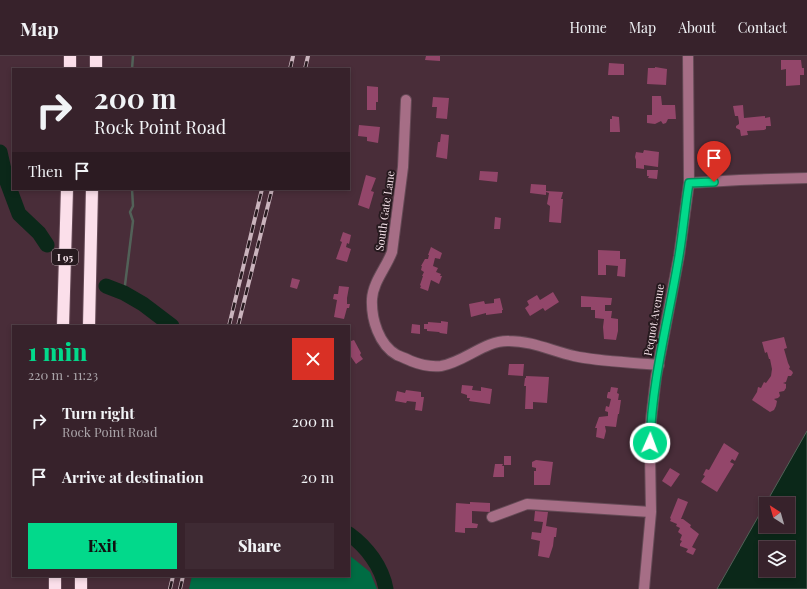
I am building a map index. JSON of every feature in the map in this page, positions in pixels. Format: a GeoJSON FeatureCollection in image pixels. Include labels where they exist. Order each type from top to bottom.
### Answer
{"type":"FeatureCollection","features":[{"type":"Feature","properties":{"kind":"highway"},"geometry":{"type":"LineString","coordinates":[[70,56],[70,68]]}},
{"type":"Feature","properties":{"kind":"highway"},"geometry":{"type":"LineString","coordinates":[[96,56],[96,68]]}},
{"type":"Feature","properties":{"kind":"highway","name":"I 95"},"geometry":{"type":"LineString","coordinates":[[63,325],[66,190]]}},
{"type":"Feature","properties":{"kind":"highway","name":"I 95"},"geometry":{"type":"LineString","coordinates":[[89,325],[92,190]]}},
{"type":"Feature","properties":{"kind":"highway"},"geometry":{"type":"LineString","coordinates":[[55,577],[55,589]]}},
{"type":"Feature","properties":{"kind":"highway"},"geometry":{"type":"LineString","coordinates":[[81,577],[81,589]]}},
{"type":"Feature","properties":{"kind":"street","name":"Pequot Avenue"},"geometry":{"type":"LineString","coordinates":[[644,589],[651,512],[650,420],[658,365],[679,256],[689,183],[688,56]]}},
{"type":"Feature","properties":{"kind":"street","name":"South Gate Lane"},"geometry":{"type":"LineString","coordinates":[[406,100],[403,167],[392,252],[388,264],[379,278],[372,298],[374,321],[378,332],[386,345],[396,354],[423,365],[434,366],[442,366],[506,340],[522,341],[574,356],[658,365]]}},
{"type":"Feature","properties":{"kind":"street"},"geometry":{"type":"LineString","coordinates":[[689,183],[807,178]]}},
{"type":"Feature","properties":{"kind":"street"},"geometry":{"type":"LineString","coordinates":[[492,517],[527,504],[651,512]]}},
{"type":"Feature","properties":{"kind":"green space"},"geometry":{"type":"Polygon","coordinates":[[[350,556],[370,572],[377,589],[189,589],[192,577],[350,577],[350,556]]]}},
{"type":"Feature","properties":{"kind":"shaded area"},"geometry":{"type":"Polygon","coordinates":[[[807,431],[807,589],[717,589],[759,515],[759,533],[795,533],[795,497],[769,497],[807,431]]]}},
{"type":"Feature","properties":{"kind":"building"},"geometry":{"type":"Polygon","coordinates":[[[426,56],[440,56],[440,61],[425,60],[426,56]]]}},
{"type":"Feature","properties":{"kind":"building"},"geometry":{"type":"Polygon","coordinates":[[[781,60],[801,60],[802,68],[804,68],[804,75],[800,75],[800,85],[786,86],[786,69],[781,70],[781,60]]]}},
{"type":"Feature","properties":{"kind":"building"},"geometry":{"type":"Polygon","coordinates":[[[609,63],[624,64],[624,75],[608,75],[609,63]]]}},
{"type":"Feature","properties":{"kind":"building"},"geometry":{"type":"Polygon","coordinates":[[[655,67],[667,69],[666,85],[647,84],[648,68],[655,67]]]}},
{"type":"Feature","properties":{"kind":"building"},"geometry":{"type":"Polygon","coordinates":[[[367,86],[378,87],[378,102],[376,102],[376,110],[367,110],[367,86]]]}},
{"type":"Feature","properties":{"kind":"building"},"geometry":{"type":"Polygon","coordinates":[[[652,96],[661,96],[662,105],[675,105],[676,119],[668,119],[666,123],[663,124],[661,121],[655,124],[647,123],[647,115],[652,115],[652,96]]]}},
{"type":"Feature","properties":{"kind":"building"},"geometry":{"type":"Polygon","coordinates":[[[433,97],[449,98],[447,119],[436,118],[437,107],[432,107],[433,97]]]}},
{"type":"Feature","properties":{"kind":"building"},"geometry":{"type":"Polygon","coordinates":[[[743,105],[744,118],[770,117],[771,126],[766,126],[766,129],[764,130],[747,131],[748,135],[741,136],[740,130],[736,128],[739,122],[738,116],[735,116],[733,106],[743,105]]]}},
{"type":"Feature","properties":{"kind":"building"},"geometry":{"type":"Polygon","coordinates":[[[612,116],[619,117],[620,132],[610,132],[610,119],[612,119],[612,116]]]}},
{"type":"Feature","properties":{"kind":"building"},"geometry":{"type":"Polygon","coordinates":[[[359,125],[380,127],[378,143],[367,141],[367,137],[358,136],[359,125]]]}},
{"type":"Feature","properties":{"kind":"building"},"geometry":{"type":"Polygon","coordinates":[[[441,134],[449,135],[447,159],[436,157],[438,142],[440,142],[441,134]]]}},
{"type":"Feature","properties":{"kind":"building"},"geometry":{"type":"Polygon","coordinates":[[[644,150],[659,152],[658,167],[644,165],[644,169],[636,168],[636,152],[643,153],[644,150]]]}},
{"type":"Feature","properties":{"kind":"building"},"geometry":{"type":"Polygon","coordinates":[[[647,170],[658,170],[657,179],[648,178],[649,176],[647,176],[647,170]]]}},
{"type":"Feature","properties":{"kind":"building"},"geometry":{"type":"Polygon","coordinates":[[[480,171],[498,172],[497,182],[479,180],[480,171]]]}},
{"type":"Feature","properties":{"kind":"building"},"geometry":{"type":"Polygon","coordinates":[[[366,175],[376,178],[371,191],[374,192],[369,209],[358,205],[366,175]]]}},
{"type":"Feature","properties":{"kind":"building"},"geometry":{"type":"Polygon","coordinates":[[[531,184],[546,185],[546,191],[563,192],[561,199],[563,199],[561,223],[549,222],[550,206],[547,204],[549,193],[546,192],[546,195],[530,193],[531,184]]]}},
{"type":"Feature","properties":{"kind":"building"},"geometry":{"type":"Polygon","coordinates":[[[495,217],[501,218],[500,229],[494,229],[495,217]]]}},
{"type":"Feature","properties":{"kind":"building"},"geometry":{"type":"Polygon","coordinates":[[[343,232],[351,235],[349,244],[347,243],[346,247],[351,249],[347,262],[336,259],[342,242],[340,241],[343,232]]]}},
{"type":"Feature","properties":{"kind":"building"},"geometry":{"type":"Polygon","coordinates":[[[431,247],[442,253],[440,259],[435,258],[433,266],[438,268],[436,272],[442,276],[439,284],[431,280],[428,291],[420,288],[424,272],[421,270],[421,266],[425,259],[428,259],[431,247]]]}},
{"type":"Feature","properties":{"kind":"building"},"geometry":{"type":"Polygon","coordinates":[[[598,250],[620,251],[620,259],[626,259],[625,277],[617,276],[618,266],[606,265],[606,275],[598,275],[598,250]]]}},
{"type":"Feature","properties":{"kind":"building"},"geometry":{"type":"Polygon","coordinates":[[[292,278],[300,280],[297,289],[290,287],[292,278]]]}},
{"type":"Feature","properties":{"kind":"building"},"geometry":{"type":"Polygon","coordinates":[[[339,286],[349,287],[347,304],[350,304],[349,308],[347,308],[344,319],[334,317],[337,300],[333,299],[334,294],[338,294],[339,286]]]}},
{"type":"Feature","properties":{"kind":"building"},"geometry":{"type":"Polygon","coordinates":[[[553,292],[559,302],[545,311],[543,308],[530,316],[525,308],[529,305],[527,301],[537,295],[540,300],[553,292]]]}},
{"type":"Feature","properties":{"kind":"building"},"geometry":{"type":"Polygon","coordinates":[[[581,296],[612,298],[611,305],[605,305],[605,311],[612,311],[611,318],[618,319],[616,340],[604,339],[604,319],[595,318],[595,310],[591,310],[591,307],[581,307],[581,296]]]}},
{"type":"Feature","properties":{"kind":"building"},"geometry":{"type":"Polygon","coordinates":[[[500,298],[503,310],[502,313],[486,315],[486,313],[471,317],[469,304],[484,301],[485,304],[494,303],[494,299],[500,298]]]}},
{"type":"Feature","properties":{"kind":"building"},"geometry":{"type":"Polygon","coordinates":[[[441,321],[448,322],[447,334],[427,331],[427,329],[424,329],[424,324],[428,324],[428,322],[441,323],[441,321]]]}},
{"type":"Feature","properties":{"kind":"building"},"geometry":{"type":"Polygon","coordinates":[[[412,324],[420,325],[420,334],[411,333],[412,324]]]}},
{"type":"Feature","properties":{"kind":"building"},"geometry":{"type":"Polygon","coordinates":[[[784,337],[787,348],[784,349],[790,367],[789,369],[793,373],[791,376],[788,376],[786,382],[783,383],[786,384],[786,388],[784,391],[779,392],[780,396],[778,398],[774,399],[777,401],[776,406],[774,410],[770,412],[752,400],[758,387],[761,388],[764,382],[766,383],[771,376],[772,369],[770,359],[767,352],[765,353],[762,342],[784,337]]]}},
{"type":"Feature","properties":{"kind":"building"},"geometry":{"type":"Polygon","coordinates":[[[350,340],[351,341],[354,340],[363,359],[356,364],[350,355],[350,340]]]}},
{"type":"Feature","properties":{"kind":"building"},"geometry":{"type":"Polygon","coordinates":[[[509,364],[524,364],[523,376],[508,375],[509,364]]]}},
{"type":"Feature","properties":{"kind":"building"},"geometry":{"type":"Polygon","coordinates":[[[526,376],[549,377],[547,403],[533,402],[533,409],[525,409],[526,386],[524,386],[526,376]]]}},
{"type":"Feature","properties":{"kind":"building"},"geometry":{"type":"Polygon","coordinates":[[[462,385],[473,386],[472,390],[481,391],[481,387],[492,389],[490,404],[469,401],[470,398],[467,398],[467,395],[461,393],[462,385]]]}},
{"type":"Feature","properties":{"kind":"building"},"geometry":{"type":"Polygon","coordinates":[[[611,387],[618,388],[618,400],[621,400],[616,427],[605,426],[606,431],[604,439],[596,437],[597,428],[595,428],[599,417],[608,416],[608,412],[605,411],[606,406],[609,407],[611,399],[607,398],[607,396],[611,387]]]}},
{"type":"Feature","properties":{"kind":"building"},"geometry":{"type":"Polygon","coordinates":[[[406,390],[421,392],[421,397],[424,397],[422,411],[415,410],[416,402],[407,401],[406,403],[395,401],[397,391],[405,393],[406,390]]]}},
{"type":"Feature","properties":{"kind":"building"},"geometry":{"type":"Polygon","coordinates":[[[724,443],[739,453],[735,461],[732,459],[730,462],[734,464],[717,492],[701,482],[705,476],[703,475],[706,469],[709,470],[724,443]]]}},
{"type":"Feature","properties":{"kind":"building"},"geometry":{"type":"Polygon","coordinates":[[[504,456],[511,456],[511,465],[504,465],[504,456]]]}},
{"type":"Feature","properties":{"kind":"building"},"geometry":{"type":"Polygon","coordinates":[[[536,460],[553,462],[550,485],[534,485],[534,471],[536,471],[536,468],[532,467],[532,462],[536,460]]]}},
{"type":"Feature","properties":{"kind":"building"},"geometry":{"type":"Polygon","coordinates":[[[495,464],[503,464],[504,477],[493,477],[495,464]]]}},
{"type":"Feature","properties":{"kind":"building"},"geometry":{"type":"Polygon","coordinates":[[[670,468],[680,474],[671,487],[662,481],[670,468]]]}},
{"type":"Feature","properties":{"kind":"building"},"geometry":{"type":"Polygon","coordinates":[[[678,498],[688,502],[681,519],[691,525],[690,527],[699,534],[692,547],[696,549],[693,555],[686,552],[688,549],[680,546],[682,535],[678,532],[680,528],[676,526],[677,524],[670,521],[678,498]]]}},
{"type":"Feature","properties":{"kind":"building"},"geometry":{"type":"Polygon","coordinates":[[[470,502],[490,503],[490,512],[472,511],[472,523],[478,524],[477,528],[465,528],[465,533],[455,532],[456,503],[470,504],[470,502]]]}},
{"type":"Feature","properties":{"kind":"building"},"geometry":{"type":"Polygon","coordinates":[[[535,511],[548,512],[546,526],[557,528],[556,537],[554,537],[549,558],[538,556],[540,541],[531,539],[532,532],[541,533],[543,522],[534,521],[535,511]]]}},
{"type":"Feature","properties":{"kind":"waterway"},"geometry":{"type":"LineString","coordinates":[[132,68],[133,56]]}},
{"type":"Feature","properties":{"kind":"waterway"},"geometry":{"type":"LineString","coordinates":[[0,152],[6,179],[19,214],[39,233],[47,245]]}},
{"type":"Feature","properties":{"kind":"waterway"},"geometry":{"type":"LineString","coordinates":[[124,293],[133,221],[130,212],[133,206],[132,190]]}},
{"type":"Feature","properties":{"kind":"waterway"},"geometry":{"type":"LineString","coordinates":[[106,286],[124,293],[143,304],[171,325]]}},
{"type":"Feature","properties":{"kind":"waterway"},"geometry":{"type":"LineString","coordinates":[[350,535],[368,551],[373,558],[381,573],[386,589]]}},
{"type":"Feature","properties":{"kind":"railway"},"geometry":{"type":"LineString","coordinates":[[290,68],[293,56]]}},
{"type":"Feature","properties":{"kind":"railway"},"geometry":{"type":"LineString","coordinates":[[305,68],[308,56]]}},
{"type":"Feature","properties":{"kind":"railway"},"geometry":{"type":"LineString","coordinates":[[229,325],[262,190]]}},
{"type":"Feature","properties":{"kind":"railway"},"geometry":{"type":"LineString","coordinates":[[238,325],[272,190]]}},
{"type":"Feature","properties":{"kind":"railway"},"geometry":{"type":"LineString","coordinates":[[170,589],[173,577]]}},
{"type":"Feature","properties":{"kind":"railway"},"geometry":{"type":"LineString","coordinates":[[180,589],[183,577]]}},
{"type":"Feature","properties":{"kind":"route"},"geometry":{"type":"LineString","coordinates":[[650,443],[650,420],[656,377],[679,256],[689,183],[714,182]]}}]}
